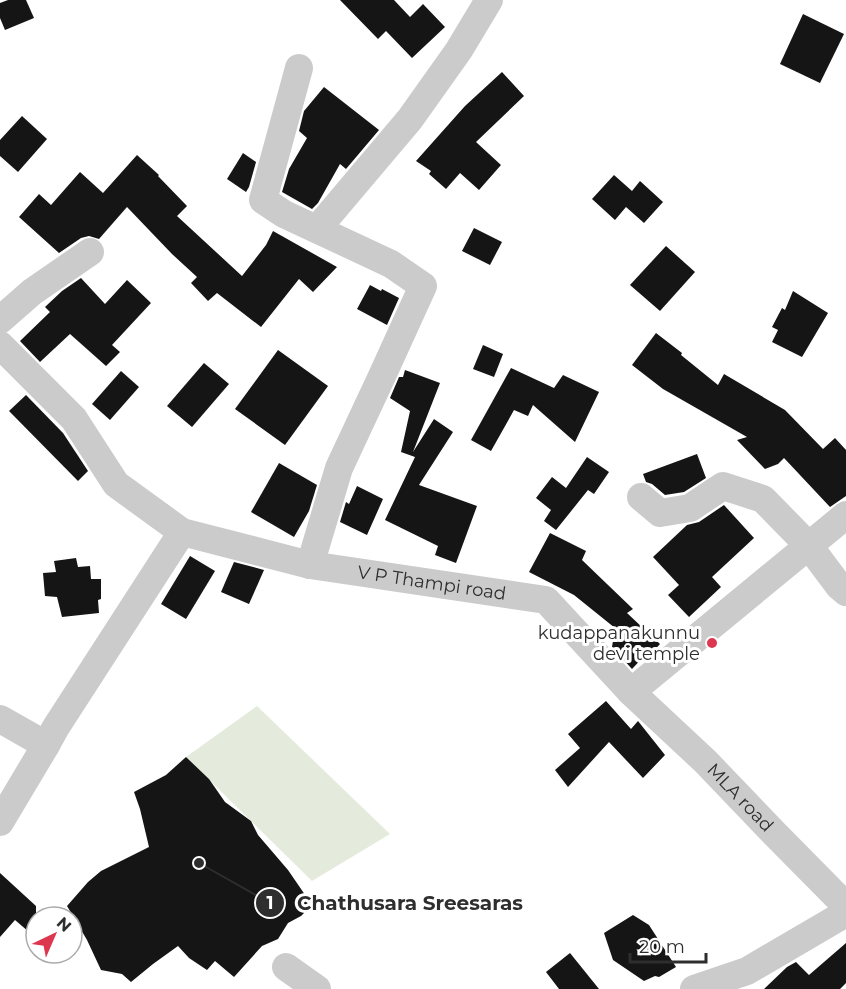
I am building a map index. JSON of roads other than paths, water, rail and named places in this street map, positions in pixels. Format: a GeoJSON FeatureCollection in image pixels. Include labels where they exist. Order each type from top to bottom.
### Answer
{"type":"FeatureCollection","features":[{"type":"Feature","properties":{"kind":"street"},"geometry":{"type":"LineString","coordinates":[[316,229],[410,119],[459,50],[489,0]]}},
{"type":"Feature","properties":{"kind":"street"},"geometry":{"type":"LineString","coordinates":[[298,68],[263,200],[284,214],[391,264],[423,286],[339,468],[310,565]]}},
{"type":"Feature","properties":{"kind":"street"},"geometry":{"type":"LineString","coordinates":[[0,320],[32,292],[90,252]]}},
{"type":"Feature","properties":{"kind":"street","name":"V P Thampi road"},"geometry":{"type":"LineString","coordinates":[[0,345],[75,419],[116,484],[182,532],[310,565],[546,600],[631,692]]}},
{"type":"Feature","properties":{"kind":"street"},"geometry":{"type":"LineString","coordinates":[[641,497],[660,513],[690,508],[723,486],[763,498],[808,546],[839,586],[846,591]]}},
{"type":"Feature","properties":{"kind":"street"},"geometry":{"type":"LineString","coordinates":[[631,692],[846,515]]}},
{"type":"Feature","properties":{"kind":"street"},"geometry":{"type":"LineString","coordinates":[[0,822],[56,728],[182,532]]}},
{"type":"Feature","properties":{"kind":"street","name":"MLA road"},"geometry":{"type":"LineString","coordinates":[[631,692],[706,762],[846,906]]}},
{"type":"Feature","properties":{"kind":"street"},"geometry":{"type":"LineString","coordinates":[[0,719],[46,745]]}},
{"type":"Feature","properties":{"kind":"street"},"geometry":{"type":"LineString","coordinates":[[694,989],[747,971],[846,913]]}},
{"type":"Feature","properties":{"kind":"street"},"geometry":{"type":"LineString","coordinates":[[286,967],[317,989]]}},
{"type":"Feature","properties":{"kind":"place","name":"kudappanakunnu devi temple"},"geometry":{"type":"Point","coordinates":[712,643]}},
{"type":"Feature","properties":{"kind":"place","name":"Chathusara Sreesaras"},"geometry":{"type":"Point","coordinates":[199,863]}}]}
